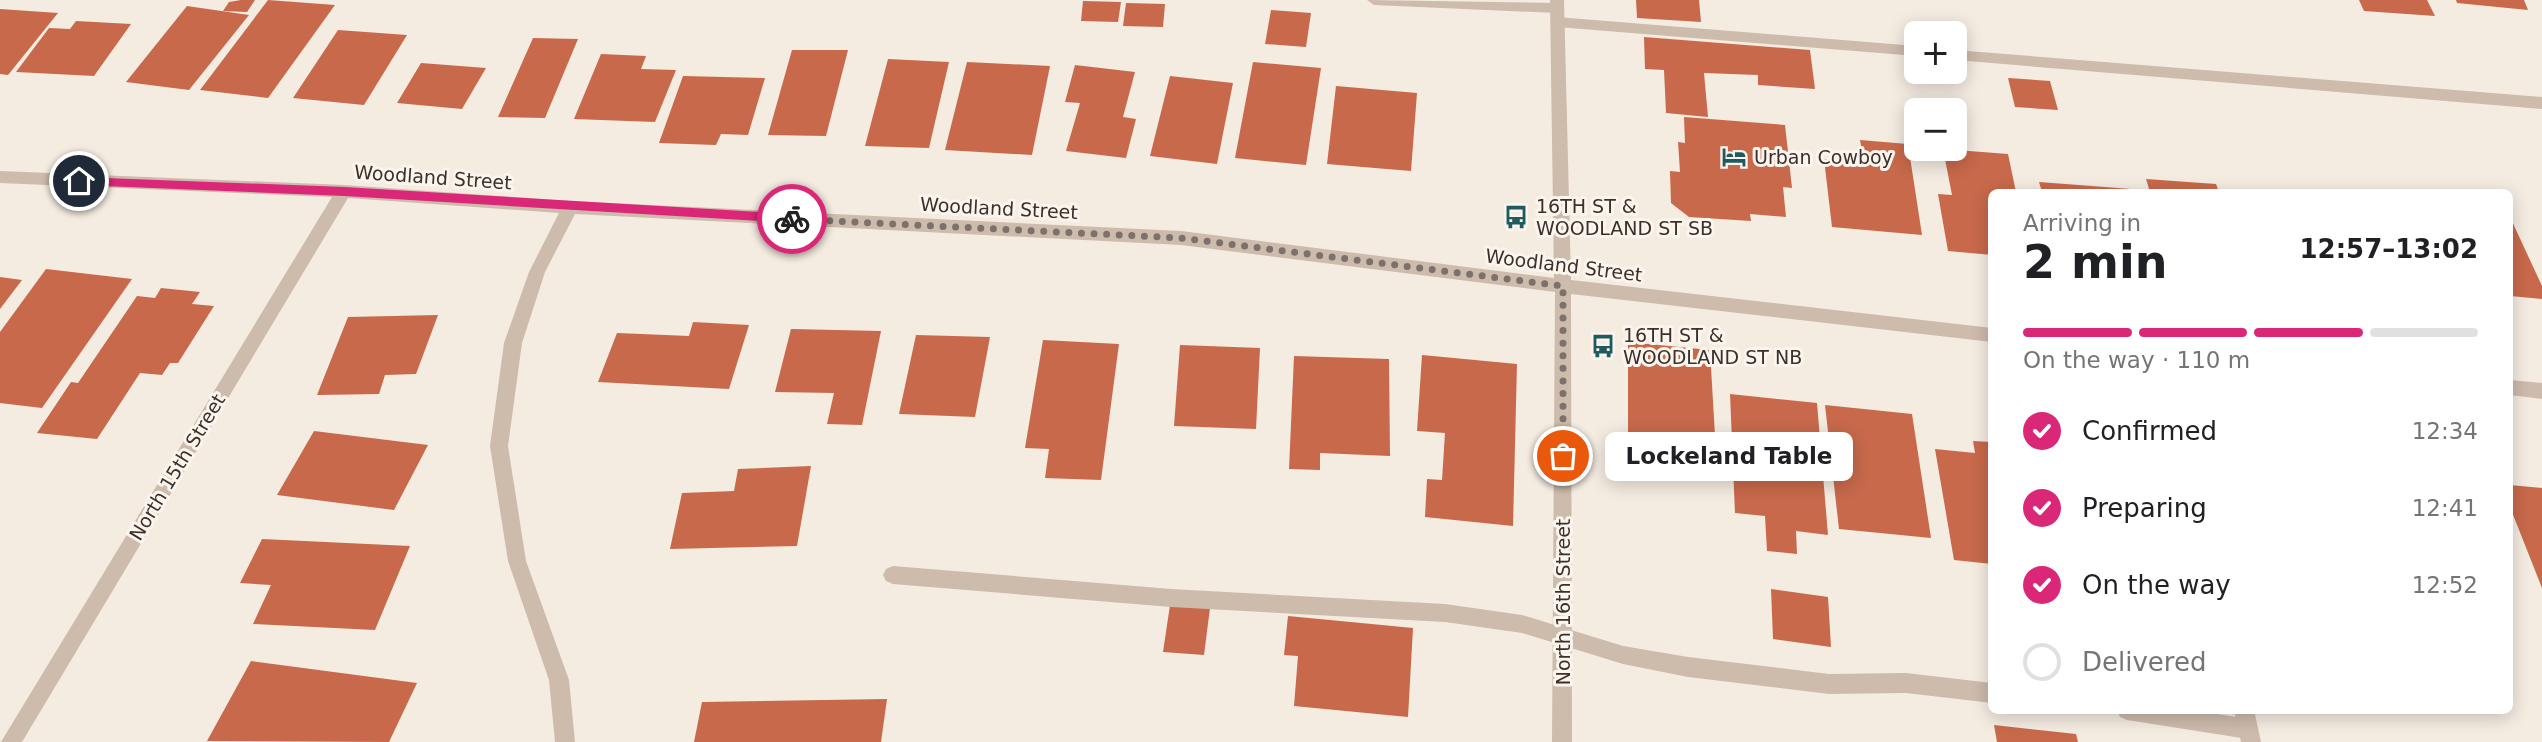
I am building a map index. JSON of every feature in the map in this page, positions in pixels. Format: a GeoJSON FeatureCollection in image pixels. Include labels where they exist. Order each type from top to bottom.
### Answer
{"type":"FeatureCollection","features":[{"type":"Feature","properties":{"kind":"street"},"geometry":{"type":"LineString","coordinates":[[1374,0],[1557,10],[1904,50]]}},
{"type":"Feature","properties":{"kind":"street","name":"North 16th Street"},"geometry":{"type":"LineString","coordinates":[[1557,10],[1563,286],[1562,742]]}},
{"type":"Feature","properties":{"kind":"street"},"geometry":{"type":"LineString","coordinates":[[1967,55],[2542,103]]}},
{"type":"Feature","properties":{"kind":"street","name":"Woodland Street"},"geometry":{"type":"LineString","coordinates":[[0,177],[344,191],[570,208],[1181,238],[1563,286],[1988,335]]}},
{"type":"Feature","properties":{"kind":"street","name":"North 15th Street"},"geometry":{"type":"LineString","coordinates":[[11,742],[344,191]]}},
{"type":"Feature","properties":{"kind":"street"},"geometry":{"type":"LineString","coordinates":[[565,742],[559,680],[517,561],[499,446],[513,343],[537,272],[570,208]]}},
{"type":"Feature","properties":{"kind":"street"},"geometry":{"type":"LineString","coordinates":[[2513,388],[2542,391]]}},
{"type":"Feature","properties":{"kind":"street"},"geometry":{"type":"LineString","coordinates":[[893,575],[1171,598],[1445,613],[1522,624],[1623,655],[1688,667],[1829,684],[1906,683],[1988,693]]}},
{"type":"Feature","properties":{"kind":"street"},"geometry":{"type":"LineString","coordinates":[[2155,714],[2248,727]]}},
{"type":"Feature","properties":{"kind":"building"},"geometry":{"type":"Polygon","coordinates":[[[255,0],[247,12],[223,11],[229,2],[255,0]]]}},
{"type":"Feature","properties":{"kind":"building"},"geometry":{"type":"Polygon","coordinates":[[[268,0],[335,5],[268,98],[200,90],[268,0]]]}},
{"type":"Feature","properties":{"kind":"building"},"geometry":{"type":"Polygon","coordinates":[[[1636,0],[1699,0],[1701,22],[1637,18],[1636,0]]]}},
{"type":"Feature","properties":{"kind":"building"},"geometry":{"type":"Polygon","coordinates":[[[2359,0],[2427,0],[2435,16],[2364,11],[2359,0]]]}},
{"type":"Feature","properties":{"kind":"building"},"geometry":{"type":"Polygon","coordinates":[[[2456,0],[2524,0],[2528,10],[2457,3],[2456,0]]]}},
{"type":"Feature","properties":{"kind":"building"},"geometry":{"type":"Polygon","coordinates":[[[1083,1],[1121,2],[1118,22],[1081,21],[1083,1]]]}},
{"type":"Feature","properties":{"kind":"building"},"geometry":{"type":"Polygon","coordinates":[[[1126,3],[1165,4],[1163,27],[1123,26],[1126,3]]]}},
{"type":"Feature","properties":{"kind":"building"},"geometry":{"type":"Polygon","coordinates":[[[187,6],[249,15],[189,90],[126,82],[187,6]]]}},
{"type":"Feature","properties":{"kind":"building"},"geometry":{"type":"Polygon","coordinates":[[[0,9],[58,13],[8,75],[0,74],[0,9]]]}},
{"type":"Feature","properties":{"kind":"building"},"geometry":{"type":"Polygon","coordinates":[[[1271,10],[1311,13],[1306,47],[1265,44],[1271,10]]]}},
{"type":"Feature","properties":{"kind":"building"},"geometry":{"type":"Polygon","coordinates":[[[76,21],[131,24],[94,76],[16,72],[49,28],[70,29],[76,21]]]}},
{"type":"Feature","properties":{"kind":"building"},"geometry":{"type":"Polygon","coordinates":[[[338,30],[407,35],[364,105],[293,98],[338,30]]]}},
{"type":"Feature","properties":{"kind":"building"},"geometry":{"type":"Polygon","coordinates":[[[1644,37],[1810,50],[1815,89],[1758,85],[1758,75],[1704,73],[1708,117],[1666,113],[1664,70],[1645,69],[1644,37]]]}},
{"type":"Feature","properties":{"kind":"building"},"geometry":{"type":"Polygon","coordinates":[[[533,38],[578,39],[545,118],[498,117],[533,38]]]}},
{"type":"Feature","properties":{"kind":"building"},"geometry":{"type":"Polygon","coordinates":[[[792,50],[848,50],[826,136],[768,135],[792,50]]]}},
{"type":"Feature","properties":{"kind":"building"},"geometry":{"type":"Polygon","coordinates":[[[601,54],[646,56],[641,69],[676,70],[655,122],[574,119],[601,54]]]}},
{"type":"Feature","properties":{"kind":"building"},"geometry":{"type":"Polygon","coordinates":[[[888,59],[949,62],[929,148],[865,146],[888,59]]]}},
{"type":"Feature","properties":{"kind":"building"},"geometry":{"type":"Polygon","coordinates":[[[967,62],[1050,66],[1032,155],[945,150],[967,62]]]}},
{"type":"Feature","properties":{"kind":"building"},"geometry":{"type":"Polygon","coordinates":[[[1253,62],[1321,68],[1306,165],[1235,158],[1253,62]]]}},
{"type":"Feature","properties":{"kind":"building"},"geometry":{"type":"Polygon","coordinates":[[[421,63],[486,68],[462,109],[397,103],[421,63]]]}},
{"type":"Feature","properties":{"kind":"building"},"geometry":{"type":"Polygon","coordinates":[[[1075,65],[1135,72],[1123,117],[1136,119],[1126,158],[1066,151],[1080,103],[1065,102],[1075,65]]]}},
{"type":"Feature","properties":{"kind":"building"},"geometry":{"type":"Polygon","coordinates":[[[683,76],[765,78],[748,135],[721,134],[716,145],[659,143],[683,76]]]}},
{"type":"Feature","properties":{"kind":"building"},"geometry":{"type":"Polygon","coordinates":[[[1170,76],[1233,83],[1217,164],[1150,156],[1170,76]]]}},
{"type":"Feature","properties":{"kind":"building"},"geometry":{"type":"Polygon","coordinates":[[[2008,78],[2050,81],[2058,110],[2015,107],[2008,78]]]}},
{"type":"Feature","properties":{"kind":"building"},"geometry":{"type":"Polygon","coordinates":[[[1336,86],[1417,93],[1411,171],[1327,164],[1336,86]]]}},
{"type":"Feature","properties":{"kind":"building","name":"Urban Cowboy"},"geometry":{"type":"Polygon","coordinates":[[[1684,117],[1785,125],[1792,188],[1783,187],[1786,217],[1750,214],[1751,221],[1689,217],[1671,203],[1670,171],[1680,172],[1678,142],[1685,143],[1684,117]]]}},
{"type":"Feature","properties":{"kind":"building"},"geometry":{"type":"Polygon","coordinates":[[[1860,140],[1904,144],[1904,161],[1911,161],[1922,235],[1832,227],[1824,159],[1864,162],[1860,140]]]}},
{"type":"Feature","properties":{"kind":"building"},"geometry":{"type":"Polygon","coordinates":[[[1967,151],[2008,154],[2015,189],[1988,189],[1988,255],[1948,251],[1938,194],[1952,195],[1945,161],[1967,161],[1967,151]]]}},
{"type":"Feature","properties":{"kind":"building"},"geometry":{"type":"Polygon","coordinates":[[[2146,179],[2216,184],[2218,189],[2149,189],[2146,179]]]}},
{"type":"Feature","properties":{"kind":"building"},"geometry":{"type":"Polygon","coordinates":[[[2039,182],[2131,189],[2041,189],[2039,182]]]}},
{"type":"Feature","properties":{"kind":"building"},"geometry":{"type":"Polygon","coordinates":[[[2513,223],[2542,286],[2542,299],[2513,296],[2513,223]]]}},
{"type":"Feature","properties":{"kind":"building"},"geometry":{"type":"Polygon","coordinates":[[[46,269],[132,279],[42,408],[0,403],[0,332],[46,269]]]}},
{"type":"Feature","properties":{"kind":"building"},"geometry":{"type":"Polygon","coordinates":[[[0,277],[22,280],[0,309],[0,277]]]}},
{"type":"Feature","properties":{"kind":"building"},"geometry":{"type":"Polygon","coordinates":[[[161,288],[200,292],[192,304],[214,306],[178,363],[170,363],[162,375],[140,373],[97,439],[37,433],[71,382],[78,383],[137,296],[155,298],[161,288]]]}},
{"type":"Feature","properties":{"kind":"building"},"geometry":{"type":"Polygon","coordinates":[[[438,315],[416,374],[385,375],[379,394],[317,395],[348,317],[438,315]]]}},
{"type":"Feature","properties":{"kind":"building"},"geometry":{"type":"Polygon","coordinates":[[[693,322],[749,325],[729,389],[598,382],[617,333],[689,336],[693,322]]]}},
{"type":"Feature","properties":{"kind":"building"},"geometry":{"type":"Polygon","coordinates":[[[791,329],[881,331],[862,425],[827,424],[834,393],[775,392],[791,329]]]}},
{"type":"Feature","properties":{"kind":"building"},"geometry":{"type":"Polygon","coordinates":[[[916,335],[990,337],[975,417],[899,414],[916,335]]]}},
{"type":"Feature","properties":{"kind":"building"},"geometry":{"type":"Polygon","coordinates":[[[1043,340],[1119,344],[1101,480],[1045,478],[1049,449],[1025,448],[1043,340]]]}},
{"type":"Feature","properties":{"kind":"building"},"geometry":{"type":"Polygon","coordinates":[[[1628,342],[1710,350],[1717,470],[1628,460],[1628,342]]]}},
{"type":"Feature","properties":{"kind":"building"},"geometry":{"type":"Polygon","coordinates":[[[1180,345],[1260,348],[1256,429],[1174,426],[1180,345]]]}},
{"type":"Feature","properties":{"kind":"building"},"geometry":{"type":"Polygon","coordinates":[[[1422,355],[1517,364],[1513,526],[1425,517],[1427,479],[1442,480],[1445,433],[1417,431],[1422,355]]]}},
{"type":"Feature","properties":{"kind":"building"},"geometry":{"type":"Polygon","coordinates":[[[1294,356],[1389,359],[1390,456],[1320,453],[1320,470],[1289,469],[1294,356]]]}},
{"type":"Feature","properties":{"kind":"building"},"geometry":{"type":"Polygon","coordinates":[[[1730,394],[1817,403],[1828,535],[1796,531],[1797,554],[1767,551],[1765,516],[1735,513],[1730,394]]]}},
{"type":"Feature","properties":{"kind":"building"},"geometry":{"type":"Polygon","coordinates":[[[1825,405],[1912,414],[1931,538],[1839,529],[1825,405]]]}},
{"type":"Feature","properties":{"kind":"building"},"geometry":{"type":"Polygon","coordinates":[[[314,431],[428,445],[394,510],[277,495],[314,431]]]}},
{"type":"Feature","properties":{"kind":"building"},"geometry":{"type":"Polygon","coordinates":[[[1973,441],[1988,442],[1988,564],[1954,560],[1935,449],[1975,453],[1973,441]]]}},
{"type":"Feature","properties":{"kind":"building"},"geometry":{"type":"Polygon","coordinates":[[[811,466],[797,546],[670,549],[682,493],[734,491],[738,469],[811,466]]]}},
{"type":"Feature","properties":{"kind":"building"},"geometry":{"type":"Polygon","coordinates":[[[2513,485],[2542,488],[2542,588],[2513,515],[2513,485]]]}},
{"type":"Feature","properties":{"kind":"building"},"geometry":{"type":"Polygon","coordinates":[[[262,539],[410,546],[375,630],[253,624],[271,585],[240,583],[262,539]]]}},
{"type":"Feature","properties":{"kind":"building"},"geometry":{"type":"Polygon","coordinates":[[[1771,589],[1828,597],[1831,647],[1773,639],[1771,589]]]}},
{"type":"Feature","properties":{"kind":"building"},"geometry":{"type":"Polygon","coordinates":[[[1170,605],[1210,608],[1204,655],[1163,652],[1170,605]]]}},
{"type":"Feature","properties":{"kind":"building"},"geometry":{"type":"Polygon","coordinates":[[[1288,616],[1413,628],[1408,717],[1294,706],[1298,656],[1284,655],[1288,616]]]}},
{"type":"Feature","properties":{"kind":"building"},"geometry":{"type":"Polygon","coordinates":[[[251,661],[417,683],[389,742],[207,741],[251,661]]]}},
{"type":"Feature","properties":{"kind":"building"},"geometry":{"type":"Polygon","coordinates":[[[887,699],[881,742],[694,742],[702,702],[887,699]]]}},
{"type":"Feature","properties":{"kind":"building"},"geometry":{"type":"Polygon","coordinates":[[[1994,725],[2076,734],[2078,742],[1997,742],[1994,725]]]}},
{"type":"Feature","properties":{"kind":"way so far"},"geometry":{"type":"LineString","coordinates":[[792,219],[1181,238],[1563,286],[1563,456]]}},
{"type":"Feature","properties":{"kind":"place","name":"Urban Cowboy"},"geometry":{"type":"Point","coordinates":[1734,157]}},
{"type":"Feature","properties":{"kind":"place","name":"16TH ST & WOODLAND ST SB"},"geometry":{"type":"Point","coordinates":[1516,217]}},
{"type":"Feature","properties":{"kind":"place","name":"16TH ST & WOODLAND ST NB"},"geometry":{"type":"Point","coordinates":[1603,346]}},
{"type":"Feature","properties":{"kind":"place","name":"Lockeland Table"},"geometry":{"type":"Point","coordinates":[1563,456]}},
{"type":"Feature","properties":{"kind":"route"},"geometry":{"type":"LineString","coordinates":[[79,181],[344,191],[570,208],[792,219]]}}]}
